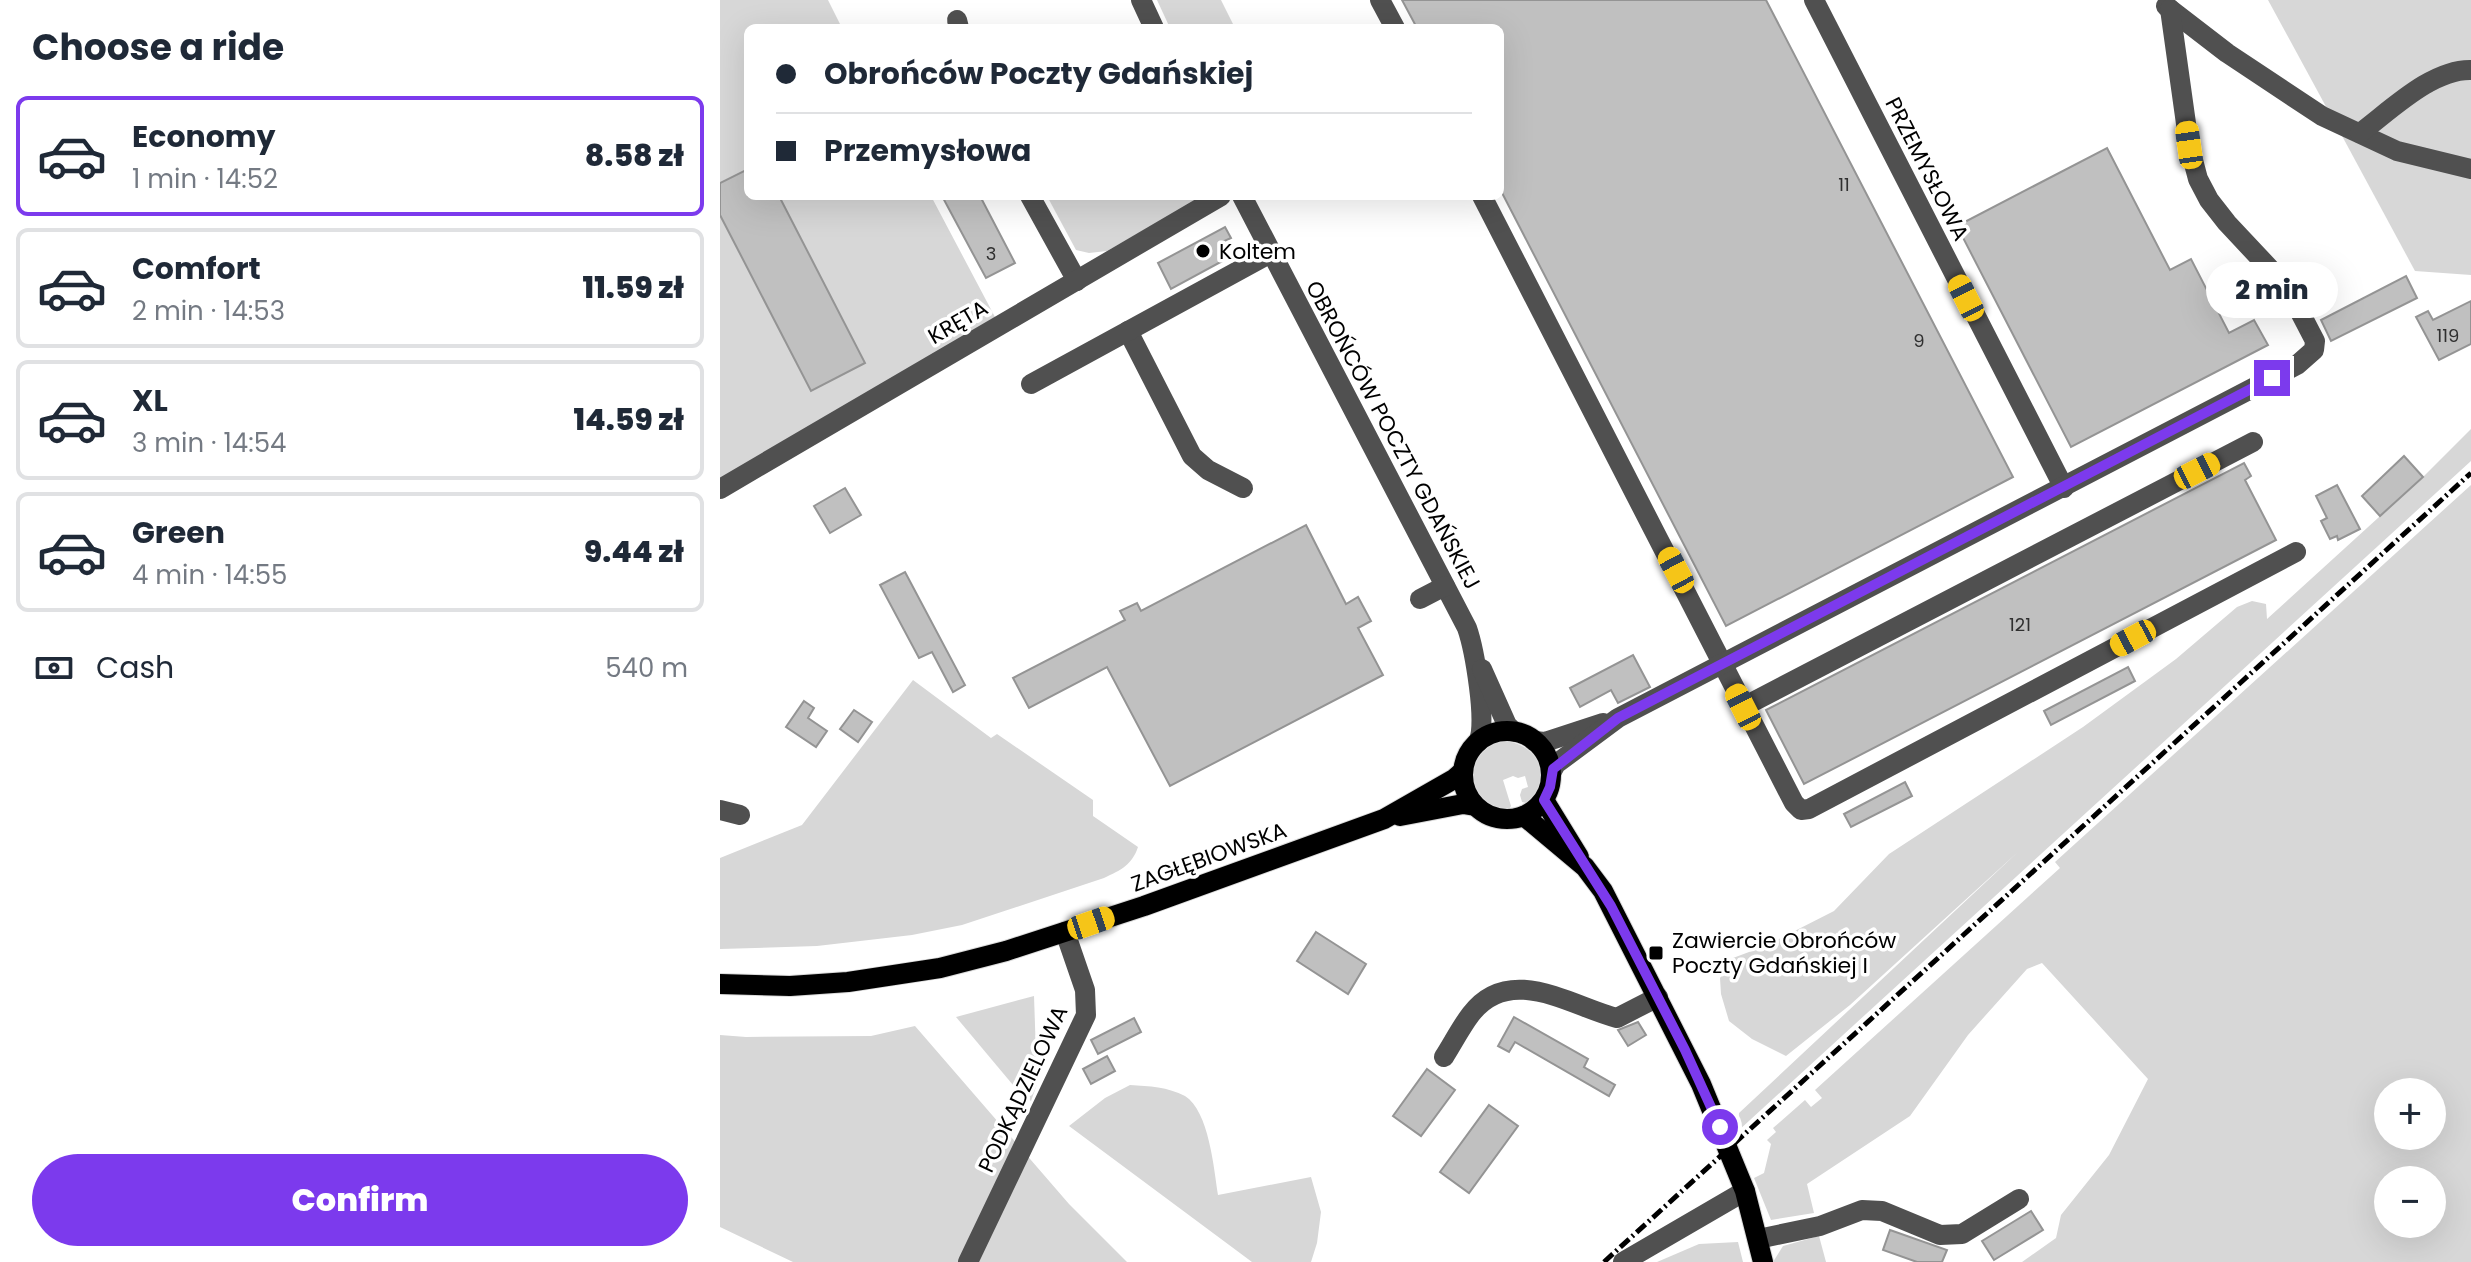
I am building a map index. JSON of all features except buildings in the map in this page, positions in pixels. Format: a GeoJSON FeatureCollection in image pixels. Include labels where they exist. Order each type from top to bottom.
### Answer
{"type":"FeatureCollection","features":[{"type":"Feature","properties":{"kind":"main road"},"geometry":{"type":"LineString","coordinates":[[1499,732],[1514,732],[1534,741],[1544,751],[1551,773],[1550,787],[1544,800],[1524,816],[1503,820],[1483,813],[1464,787],[1462,772],[1469,752],[1478,742],[1499,732]]}},
{"type":"Feature","properties":{"kind":"main road","name":"ZAGŁĘBIOWSKA"},"geometry":{"type":"LineString","coordinates":[[1384,819],[1462,772]]}},
{"type":"Feature","properties":{"kind":"main road"},"geometry":{"type":"LineString","coordinates":[[1544,800],[1603,891],[1701,1084],[1745,1191],[1763,1262]]}},
{"type":"Feature","properties":{"kind":"main road","name":"ZAGŁĘBIOWSKA"},"geometry":{"type":"LineString","coordinates":[[720,984],[790,986],[848,982],[940,968],[1065,932],[1384,819],[1463,804],[1475,806]]}},
{"type":"Feature","properties":{"kind":"main road"},"geometry":{"type":"LineString","coordinates":[[1524,816],[1585,867]]}},
{"type":"Feature","properties":{"kind":"street"},"geometry":{"type":"LineString","coordinates":[[1141,0],[1152,24]]}},
{"type":"Feature","properties":{"kind":"street"},"geometry":{"type":"LineString","coordinates":[[1380,0],[1393,24]]}},
{"type":"Feature","properties":{"kind":"street","name":"PRZEMYSŁOWA"},"geometry":{"type":"LineString","coordinates":[[1814,0],[2064,488]]}},
{"type":"Feature","properties":{"kind":"street"},"geometry":{"type":"LineString","coordinates":[[1551,773],[1556,764],[1618,718],[2297,365],[2314,350],[2315,341],[2287,287],[2227,223],[2198,179],[2189,145],[2165,5]]}},
{"type":"Feature","properties":{"kind":"street"},"geometry":{"type":"LineString","coordinates":[[2165,5],[2286,94],[2322,116],[2397,151],[2471,169]]}},
{"type":"Feature","properties":{"kind":"street"},"geometry":{"type":"LineString","coordinates":[[2360,133],[2438,76],[2457,69],[2471,70]]}},
{"type":"Feature","properties":{"kind":"street"},"geometry":{"type":"LineString","coordinates":[[1032,200],[1077,281]]}},
{"type":"Feature","properties":{"kind":"street","name":"KRĘTA"},"geometry":{"type":"LineString","coordinates":[[720,489],[1214,200]]}},
{"type":"Feature","properties":{"kind":"street","name":"OBROŃCÓW POCZTY GDAŃSKIEJ"},"geometry":{"type":"LineString","coordinates":[[1244,200],[1467,628],[1507,725],[1514,732]]}},
{"type":"Feature","properties":{"kind":"street"},"geometry":{"type":"LineString","coordinates":[[1484,200],[1690,597],[1743,707],[1794,803],[1801,810],[1809,809],[2296,552]]}},
{"type":"Feature","properties":{"kind":"street"},"geometry":{"type":"LineString","coordinates":[[1031,384],[1271,253]]}},
{"type":"Feature","properties":{"kind":"street"},"geometry":{"type":"LineString","coordinates":[[1128,331],[1192,456],[1208,470],[1243,488]]}},
{"type":"Feature","properties":{"kind":"street"},"geometry":{"type":"LineString","coordinates":[[1743,707],[2253,442]]}},
{"type":"Feature","properties":{"kind":"street"},"geometry":{"type":"LineString","coordinates":[[1420,599],[1445,586]]}},
{"type":"Feature","properties":{"kind":"street","name":"OBROŃCÓW POCZTY GDAŃSKIEJ"},"geometry":{"type":"LineString","coordinates":[[1476,655],[1483,729],[1478,742]]}},
{"type":"Feature","properties":{"kind":"street"},"geometry":{"type":"LineString","coordinates":[[1534,741],[1545,742],[1618,718]]}},
{"type":"Feature","properties":{"kind":"street","name":"PODKĄDZIELOWA"},"geometry":{"type":"LineString","coordinates":[[968,1262],[1086,1015],[1085,990],[1065,932]]}},
{"type":"Feature","properties":{"kind":"street"},"geometry":{"type":"LineString","coordinates":[[1444,1057],[1472,1012],[1494,995],[1538,991],[1617,1018],[1658,997]]}},
{"type":"Feature","properties":{"kind":"street"},"geometry":{"type":"LineString","coordinates":[[1623,1262],[1745,1191]]}},
{"type":"Feature","properties":{"kind":"street"},"geometry":{"type":"LineString","coordinates":[[1758,1239],[1820,1226],[1862,1210],[1882,1211],[1940,1235],[1962,1234],[2019,1199]]}},
{"type":"Feature","properties":{"kind":"shaded area"},"geometry":{"type":"Polygon","coordinates":[[[720,0],[828,0],[840,24],[744,24],[744,200],[933,200],[995,317],[720,482],[720,0]]]}},
{"type":"Feature","properties":{"kind":"shaded area"},"geometry":{"type":"Polygon","coordinates":[[[1157,0],[1221,0],[1233,24],[1168,24],[1157,0]]]}},
{"type":"Feature","properties":{"kind":"shaded area"},"geometry":{"type":"Polygon","coordinates":[[[2268,0],[2471,0],[2471,63],[2359,126],[2330,114],[2268,0]]]}},
{"type":"Feature","properties":{"kind":"shaded area"},"geometry":{"type":"Polygon","coordinates":[[[2471,77],[2471,160],[2396,144],[2379,133],[2379,128],[2447,78],[2471,77]]]}},
{"type":"Feature","properties":{"kind":"shaded area"},"geometry":{"type":"Polygon","coordinates":[[[2341,134],[2471,174],[2471,275],[2415,271],[2341,134]]]}},
{"type":"Feature","properties":{"kind":"shaded area"},"geometry":{"type":"Polygon","coordinates":[[[1049,200],[1197,200],[1107,251],[1089,253],[1076,250],[1049,200]]]}},
{"type":"Feature","properties":{"kind":"shaded area"},"geometry":{"type":"Polygon","coordinates":[[[2471,429],[2471,461],[1738,1131],[1739,1113],[2019,851],[1850,1005],[1786,1056],[1752,1039],[1729,1021],[1720,978],[1733,958],[1765,946],[1834,911],[1889,854],[2083,727],[2176,659],[2237,607],[2252,601],[2266,604],[2267,619],[2423,477],[2471,429]]]}},
{"type":"Feature","properties":{"kind":"shaded area"},"geometry":{"type":"Polygon","coordinates":[[[2471,485],[2471,1262],[2022,1262],[2056,1238],[2061,1215],[2109,1155],[2148,1079],[2042,963],[2027,969],[1968,1035],[1910,1116],[1807,1184],[1814,1213],[1771,1220],[1754,1178],[1764,1173],[1771,1144],[1767,1140],[1776,1132],[1773,1128],[1805,1100],[1811,1107],[1822,1098],[1815,1090],[2060,868],[2055,862],[2471,485]]]}},
{"type":"Feature","properties":{"kind":"shaded area"},"geometry":{"type":"Polygon","coordinates":[[[913,680],[991,738],[997,734],[1093,800],[1093,816],[1138,847],[1133,858],[1104,878],[962,925],[912,935],[817,946],[720,949],[720,858],[802,825],[913,680]]]}},
{"type":"Feature","properties":{"kind":"shaded area"},"geometry":{"type":"Polygon","coordinates":[[[1501,741],[1524,747],[1533,754],[1541,773],[1535,793],[1526,803],[1522,802],[1520,795],[1522,789],[1528,787],[1525,776],[1503,780],[1511,806],[1508,811],[1482,800],[1472,779],[1478,757],[1501,741]]]}},
{"type":"Feature","properties":{"kind":"shaded area"},"geometry":{"type":"Polygon","coordinates":[[[1034,996],[1037,1084],[1031,1101],[1018,1091],[956,1017],[1034,996]]]}},
{"type":"Feature","properties":{"kind":"shaded area"},"geometry":{"type":"Polygon","coordinates":[[[915,1026],[1069,1204],[1127,1262],[793,1262],[720,1227],[720,1035],[871,1036],[915,1026]]]}},
{"type":"Feature","properties":{"kind":"shaded area"},"geometry":{"type":"Polygon","coordinates":[[[1130,1085],[1172,1091],[1193,1103],[1209,1141],[1218,1195],[1311,1177],[1321,1212],[1311,1262],[1252,1262],[1069,1126],[1105,1098],[1130,1085]]]}},
{"type":"Feature","properties":{"kind":"shaded area"},"geometry":{"type":"Polygon","coordinates":[[[1819,1236],[1826,1262],[1773,1262],[1783,1246],[1819,1236]]]}},
{"type":"Feature","properties":{"kind":"shaded area"},"geometry":{"type":"Polygon","coordinates":[[[1738,1242],[1743,1262],[1657,1262],[1699,1244],[1738,1242]]]}},
{"type":"Feature","properties":{"kind":"railway"},"geometry":{"type":"LineString","coordinates":[[1604,1262],[2471,473]]}},
{"type":"Feature","properties":{"kind":"place","name":"Koltem"},"geometry":{"type":"Point","coordinates":[1203,251]}},
{"type":"Feature","properties":{"kind":"place","name":"Zawiercie Obrońców Poczty Gdańskiej I"},"geometry":{"type":"Point","coordinates":[1656,953]}},
{"type":"Feature","properties":{"kind":"route"},"geometry":{"type":"LineString","coordinates":[[1720,1127],[1685,1050],[1603,891],[1544,800],[1556,764],[1618,718],[2272,378]]}}]}
